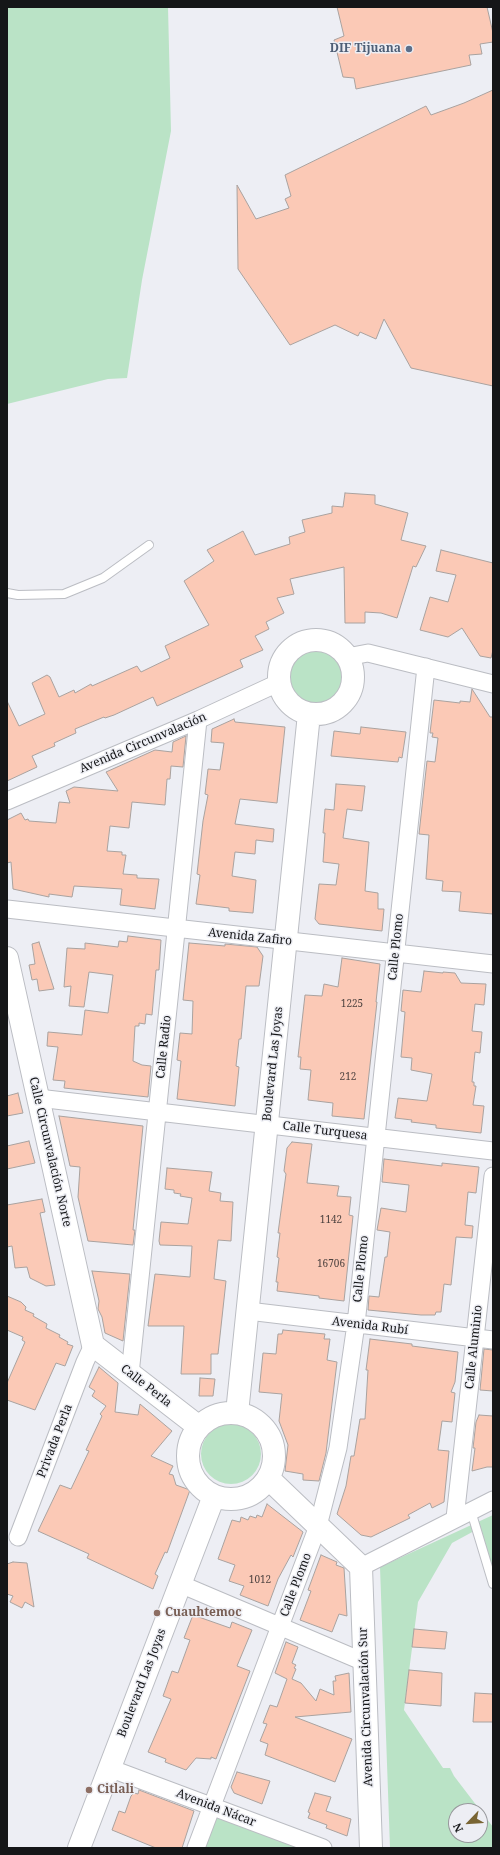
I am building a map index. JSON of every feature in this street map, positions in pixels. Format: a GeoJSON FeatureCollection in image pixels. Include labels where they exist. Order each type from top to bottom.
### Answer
{"type":"FeatureCollection","features":[{"type":"Feature","properties":{"kind":"street"},"geometry":{"type":"LineString","coordinates":[[308,640],[330,642],[340,648],[347,657],[352,668],[353,681],[350,693],[343,703],[333,711],[321,715],[298,711],[289,704],[282,694],[278,683],[278,672],[288,651],[297,644],[308,640]]}},
{"type":"Feature","properties":{"kind":"street"},"geometry":{"type":"LineString","coordinates":[[347,657],[368,653],[493,684]]}},
{"type":"Feature","properties":{"kind":"street","name":"Calle Plomo"},"geometry":{"type":"LineString","coordinates":[[196,1848],[318,1526],[338,1448],[356,1324],[426,667]]}},
{"type":"Feature","properties":{"kind":"street","name":"Avenida Circunvalación"},"geometry":{"type":"LineString","coordinates":[[7,801],[198,720],[278,683]]}},
{"type":"Feature","properties":{"kind":"street","name":"Boulevard Las Joyas"},"geometry":{"type":"LineString","coordinates":[[237,1413],[309,714]]}},
{"type":"Feature","properties":{"kind":"street","name":"Calle Radio"},"geometry":{"type":"LineString","coordinates":[[130,1374],[198,720]]}},
{"type":"Feature","properties":{"kind":"street","name":"Avenida Zafiro"},"geometry":{"type":"LineString","coordinates":[[7,909],[493,964]]}},
{"type":"Feature","properties":{"kind":"street","name":"Calle Circunvalación Norte"},"geometry":{"type":"LineString","coordinates":[[7,958],[93,1345]]}},
{"type":"Feature","properties":{"kind":"street","name":"Calle Turquesa"},"geometry":{"type":"LineString","coordinates":[[38,1098],[493,1151]]}},
{"type":"Feature","properties":{"kind":"street","name":"Calle Aluminio"},"geometry":{"type":"LineString","coordinates":[[455,1518],[493,1176]]}},
{"type":"Feature","properties":{"kind":"street","name":"Avenida Rubí"},"geometry":{"type":"LineString","coordinates":[[248,1311],[493,1340]]}},
{"type":"Feature","properties":{"kind":"street","name":"Calle Perla"},"geometry":{"type":"LineString","coordinates":[[93,1345],[199,1427]]}},
{"type":"Feature","properties":{"kind":"street","name":"Privada Perla"},"geometry":{"type":"LineString","coordinates":[[18,1537],[84,1362],[93,1345]]}},
{"type":"Feature","properties":{"kind":"street"},"geometry":{"type":"LineString","coordinates":[[226,1413],[237,1413],[250,1417],[262,1426],[270,1437],[274,1451],[273,1465],[268,1478],[258,1490],[244,1497],[229,1499],[214,1496],[198,1484],[189,1466],[189,1447],[199,1427],[215,1416],[226,1413]]}},
{"type":"Feature","properties":{"kind":"street"},"geometry":{"type":"LineString","coordinates":[[268,1478],[361,1567],[493,1500]]}},
{"type":"Feature","properties":{"kind":"street","name":"Boulevard Las Joyas"},"geometry":{"type":"LineString","coordinates":[[79,1848],[214,1496]]}},
{"type":"Feature","properties":{"kind":"street","name":"Avenida Circunvalación Sur"},"geometry":{"type":"LineString","coordinates":[[361,1567],[371,1848]]}},
{"type":"Feature","properties":{"kind":"street"},"geometry":{"type":"LineString","coordinates":[[180,1584],[364,1662]]}},
{"type":"Feature","properties":{"kind":"street","name":"Avenida Nácar"},"geometry":{"type":"LineString","coordinates":[[110,1768],[323,1848]]}},
{"type":"Feature","properties":{"kind":"lane"},"geometry":{"type":"LineString","coordinates":[[7,593],[18,595],[64,594],[103,578],[149,545]]}},
{"type":"Feature","properties":{"kind":"lane"},"geometry":{"type":"LineString","coordinates":[[471,1511],[493,1584]]}},
{"type":"Feature","properties":{"kind":"green space"},"geometry":{"type":"Polygon","coordinates":[[[7,7],[168,7],[171,131],[142,280],[127,378],[108,379],[7,404],[7,7]]]}},
{"type":"Feature","properties":{"kind":"green space"},"geometry":{"type":"Polygon","coordinates":[[[315,646],[332,651],[340,659],[345,676],[340,693],[332,701],[315,706],[298,701],[290,693],[285,676],[290,659],[298,651],[315,646]]]}},
{"type":"Feature","properties":{"kind":"green space"},"geometry":{"type":"Polygon","coordinates":[[[231,1424],[248,1429],[256,1437],[261,1454],[256,1471],[248,1479],[231,1484],[214,1479],[206,1471],[201,1454],[206,1437],[214,1429],[231,1424]]]}},
{"type":"Feature","properties":{"kind":"green space"},"geometry":{"type":"Polygon","coordinates":[[[493,1515],[493,1577],[476,1530],[452,1543],[418,1602],[404,1710],[443,1768],[450,1768],[454,1776],[475,1803],[448,1803],[448,1843],[488,1843],[488,1820],[493,1827],[493,1848],[390,1848],[380,1567],[493,1515]]]}},
{"type":"Feature","properties":{"kind":"green space"},"geometry":{"type":"Polygon","coordinates":[[[217,1816],[304,1848],[205,1848],[217,1816]]]}},
{"type":"Feature","properties":{"kind":"building","name":"DIF Tijuana"},"geometry":{"type":"Polygon","coordinates":[[[337,7],[487,7],[493,33],[493,42],[480,44],[482,54],[469,55],[471,65],[356,89],[354,78],[343,77],[334,40],[344,36],[337,7]]]}},
{"type":"Feature","properties":{"kind":"building"},"geometry":{"type":"Polygon","coordinates":[[[493,90],[493,386],[411,368],[384,319],[376,339],[360,332],[358,336],[335,325],[290,345],[238,269],[237,185],[256,219],[289,208],[285,199],[291,196],[285,175],[426,106],[431,115],[464,103],[493,90]]]}},
{"type":"Feature","properties":{"kind":"building"},"geometry":{"type":"Polygon","coordinates":[[[345,493],[375,495],[375,504],[408,513],[401,540],[426,546],[416,567],[413,566],[397,618],[381,613],[365,612],[365,623],[345,623],[344,567],[290,579],[294,594],[277,598],[284,613],[266,622],[269,629],[255,636],[263,650],[240,660],[243,667],[157,706],[153,697],[114,715],[104,717],[75,729],[76,733],[54,743],[55,746],[32,756],[37,767],[7,781],[7,701],[19,726],[45,714],[32,683],[47,675],[50,677],[59,697],[74,690],[75,693],[91,684],[92,686],[137,666],[141,672],[170,658],[165,646],[209,625],[184,581],[214,561],[207,550],[243,531],[255,555],[290,544],[289,537],[305,532],[302,520],[332,513],[332,506],[343,507],[345,493]]]}},
{"type":"Feature","properties":{"kind":"building"},"geometry":{"type":"Polygon","coordinates":[[[441,550],[493,563],[493,650],[491,658],[480,656],[462,628],[448,637],[420,630],[430,597],[448,602],[456,575],[436,571],[441,550]]]}},
{"type":"Feature","properties":{"kind":"building"},"geometry":{"type":"Polygon","coordinates":[[[472,689],[490,717],[493,717],[493,914],[459,911],[461,892],[442,891],[443,881],[426,879],[429,835],[419,834],[427,761],[435,762],[438,738],[432,737],[433,733],[430,733],[434,700],[460,703],[460,701],[470,702],[472,689]]]}},
{"type":"Feature","properties":{"kind":"building"},"geometry":{"type":"Polygon","coordinates":[[[234,719],[235,722],[285,727],[277,803],[240,799],[235,824],[274,829],[273,842],[256,840],[255,854],[235,852],[232,876],[256,880],[253,913],[229,911],[229,908],[196,904],[200,875],[197,874],[203,821],[208,795],[205,794],[208,769],[220,770],[224,743],[211,742],[212,729],[234,719]]]}},
{"type":"Feature","properties":{"kind":"building"},"geometry":{"type":"Polygon","coordinates":[[[361,727],[406,732],[402,758],[399,757],[398,762],[331,756],[334,731],[360,734],[361,727]]]}},
{"type":"Feature","properties":{"kind":"building"},"geometry":{"type":"Polygon","coordinates":[[[186,736],[183,767],[171,766],[170,779],[167,779],[165,805],[132,802],[129,828],[110,826],[107,851],[122,852],[122,855],[126,855],[123,874],[137,875],[137,878],[159,879],[155,909],[120,905],[122,889],[74,886],[72,897],[49,894],[49,897],[13,889],[11,862],[7,863],[7,820],[21,813],[25,820],[28,819],[29,821],[56,823],[59,802],[70,803],[66,791],[74,787],[118,791],[106,772],[155,750],[172,752],[173,742],[186,736]]]}},
{"type":"Feature","properties":{"kind":"building"},"geometry":{"type":"Polygon","coordinates":[[[336,784],[365,786],[362,811],[347,809],[343,838],[369,842],[365,891],[378,893],[378,909],[384,909],[382,931],[319,924],[315,919],[319,884],[336,885],[339,864],[323,862],[325,833],[323,833],[325,809],[334,810],[336,784]]]}},
{"type":"Feature","properties":{"kind":"building"},"geometry":{"type":"Polygon","coordinates":[[[128,936],[161,940],[159,970],[156,970],[152,1015],[146,1014],[145,1024],[139,1023],[139,1026],[135,1026],[133,1061],[142,1065],[151,1066],[148,1097],[64,1088],[65,1081],[53,1080],[58,1047],[47,1046],[48,1032],[82,1035],[85,1010],[108,1013],[113,975],[89,972],[84,1007],[69,1006],[71,986],[64,987],[67,948],[85,949],[85,943],[118,947],[119,941],[127,942],[128,936]]]}},
{"type":"Feature","properties":{"kind":"building"},"geometry":{"type":"Polygon","coordinates":[[[39,942],[54,989],[39,991],[37,979],[32,980],[29,965],[35,964],[32,944],[39,942]]]}},
{"type":"Feature","properties":{"kind":"building"},"geometry":{"type":"Polygon","coordinates":[[[189,943],[257,947],[263,956],[259,986],[246,986],[241,1039],[239,1039],[236,1066],[239,1067],[235,1106],[177,1099],[181,1061],[177,1060],[180,1033],[192,1034],[193,1001],[183,1000],[189,943]]]}},
{"type":"Feature","properties":{"kind":"building"},"geometry":{"type":"Polygon","coordinates":[[[342,958],[380,964],[364,1119],[332,1116],[333,1103],[308,1100],[311,1070],[300,1069],[301,1057],[298,1057],[305,995],[322,996],[324,984],[338,987],[342,958]]]}},
{"type":"Feature","properties":{"kind":"building"},"geometry":{"type":"Polygon","coordinates":[[[424,971],[455,973],[461,983],[486,984],[484,1005],[475,1004],[472,1031],[482,1032],[480,1053],[475,1052],[472,1082],[474,1082],[474,1086],[476,1086],[473,1105],[484,1106],[481,1133],[436,1128],[436,1125],[411,1122],[412,1120],[395,1118],[398,1098],[427,1101],[432,1074],[411,1070],[412,1058],[401,1057],[405,1012],[401,1011],[403,990],[421,992],[424,971]]]}},
{"type":"Feature","properties":{"kind":"building"},"geometry":{"type":"Polygon","coordinates":[[[18,1093],[23,1113],[7,1116],[7,1096],[18,1093]]]}},
{"type":"Feature","properties":{"kind":"building"},"geometry":{"type":"Polygon","coordinates":[[[59,1116],[143,1126],[133,1230],[135,1230],[133,1245],[88,1241],[78,1197],[80,1167],[70,1166],[59,1116]]]}},
{"type":"Feature","properties":{"kind":"building"},"geometry":{"type":"Polygon","coordinates":[[[29,1141],[35,1163],[7,1169],[7,1146],[29,1141]]]}},
{"type":"Feature","properties":{"kind":"building"},"geometry":{"type":"Polygon","coordinates":[[[292,1142],[312,1144],[307,1183],[339,1186],[337,1196],[351,1197],[349,1215],[353,1216],[344,1301],[319,1298],[319,1296],[277,1291],[278,1282],[276,1282],[279,1258],[277,1257],[280,1233],[278,1233],[286,1174],[284,1171],[287,1148],[292,1142]]]}},
{"type":"Feature","properties":{"kind":"building"},"geometry":{"type":"Polygon","coordinates":[[[384,1159],[442,1166],[442,1163],[479,1167],[476,1193],[468,1192],[465,1225],[473,1226],[472,1238],[456,1237],[451,1285],[444,1284],[441,1312],[436,1312],[435,1315],[368,1310],[369,1296],[379,1297],[385,1257],[387,1257],[390,1232],[377,1230],[381,1208],[406,1212],[409,1185],[382,1182],[384,1159]]]}},
{"type":"Feature","properties":{"kind":"building"},"geometry":{"type":"Polygon","coordinates":[[[167,1168],[212,1172],[209,1191],[221,1193],[220,1201],[233,1202],[231,1241],[218,1240],[214,1279],[226,1281],[218,1354],[211,1354],[211,1374],[181,1374],[184,1326],[148,1326],[155,1274],[190,1277],[192,1246],[160,1245],[159,1241],[161,1222],[188,1224],[192,1198],[180,1196],[181,1194],[174,1193],[174,1190],[165,1189],[167,1168]]]}},
{"type":"Feature","properties":{"kind":"building"},"geometry":{"type":"Polygon","coordinates":[[[42,1199],[45,1212],[40,1213],[55,1285],[46,1286],[30,1278],[27,1267],[15,1268],[12,1246],[7,1247],[7,1205],[42,1199]]]}},
{"type":"Feature","properties":{"kind":"building"},"geometry":{"type":"Polygon","coordinates":[[[92,1271],[130,1274],[123,1341],[105,1333],[102,1317],[98,1309],[99,1301],[92,1271]]]}},
{"type":"Feature","properties":{"kind":"building"},"geometry":{"type":"Polygon","coordinates":[[[7,1296],[21,1302],[26,1307],[25,1310],[34,1314],[33,1316],[47,1324],[46,1328],[60,1335],[59,1337],[68,1342],[67,1344],[73,1346],[65,1366],[56,1363],[35,1410],[7,1400],[7,1383],[25,1342],[22,1340],[23,1337],[7,1330],[7,1296]]]}},
{"type":"Feature","properties":{"kind":"building"},"geometry":{"type":"Polygon","coordinates":[[[283,1330],[325,1334],[324,1339],[330,1339],[327,1360],[337,1362],[326,1453],[319,1481],[303,1480],[303,1474],[285,1471],[288,1445],[279,1421],[282,1394],[259,1392],[263,1353],[276,1354],[278,1334],[282,1334],[283,1330]]]}},
{"type":"Feature","properties":{"kind":"building"},"geometry":{"type":"Polygon","coordinates":[[[370,1339],[458,1352],[455,1382],[451,1392],[455,1393],[452,1422],[442,1421],[438,1450],[449,1451],[444,1502],[432,1508],[430,1503],[408,1515],[410,1518],[371,1537],[361,1535],[337,1514],[346,1486],[351,1456],[354,1456],[360,1419],[365,1419],[368,1370],[366,1370],[370,1339]]]}},
{"type":"Feature","properties":{"kind":"building"},"geometry":{"type":"Polygon","coordinates":[[[484,1349],[493,1350],[493,1391],[480,1390],[484,1349]]]}},
{"type":"Feature","properties":{"kind":"building"},"geometry":{"type":"Polygon","coordinates":[[[99,1367],[118,1383],[115,1412],[138,1415],[140,1404],[172,1431],[151,1456],[173,1466],[169,1474],[173,1475],[176,1485],[190,1490],[167,1553],[165,1552],[155,1574],[158,1576],[153,1589],[87,1558],[89,1554],[38,1531],[60,1485],[71,1489],[89,1451],[86,1450],[102,1416],[100,1414],[106,1406],[92,1396],[95,1391],[89,1387],[99,1367]]]}},
{"type":"Feature","properties":{"kind":"building"},"geometry":{"type":"Polygon","coordinates":[[[200,1378],[215,1379],[213,1396],[199,1396],[200,1378]]]}},
{"type":"Feature","properties":{"kind":"building"},"geometry":{"type":"Polygon","coordinates":[[[479,1415],[493,1416],[493,1467],[472,1471],[476,1422],[479,1415]]]}},
{"type":"Feature","properties":{"kind":"building"},"geometry":{"type":"Polygon","coordinates":[[[267,1504],[303,1532],[293,1557],[291,1555],[278,1579],[268,1606],[240,1595],[244,1586],[229,1581],[235,1565],[218,1559],[232,1520],[240,1522],[241,1517],[248,1520],[250,1516],[256,1518],[257,1515],[262,1517],[267,1504]]]}},
{"type":"Feature","properties":{"kind":"building"},"geometry":{"type":"Polygon","coordinates":[[[321,1555],[337,1562],[336,1565],[344,1568],[347,1616],[339,1614],[332,1632],[300,1620],[311,1591],[308,1590],[321,1555]]]}},
{"type":"Feature","properties":{"kind":"building"},"geometry":{"type":"Polygon","coordinates":[[[13,1562],[27,1563],[34,1607],[25,1602],[22,1608],[10,1602],[13,1596],[7,1594],[7,1564],[13,1562]]]}},
{"type":"Feature","properties":{"kind":"building"},"geometry":{"type":"Polygon","coordinates":[[[193,1615],[230,1628],[232,1622],[252,1630],[237,1666],[250,1671],[216,1759],[211,1757],[211,1759],[196,1758],[186,1770],[165,1762],[166,1759],[148,1752],[171,1699],[163,1696],[172,1671],[178,1673],[190,1640],[184,1638],[193,1615]]]}},
{"type":"Feature","properties":{"kind":"building"},"geometry":{"type":"Polygon","coordinates":[[[414,1629],[447,1632],[445,1649],[412,1647],[414,1629]]]}},
{"type":"Feature","properties":{"kind":"building"},"geometry":{"type":"Polygon","coordinates":[[[286,1642],[298,1647],[292,1663],[296,1665],[294,1668],[296,1669],[292,1679],[301,1683],[316,1701],[320,1689],[334,1695],[333,1681],[336,1681],[335,1676],[349,1673],[351,1712],[295,1717],[352,1739],[335,1782],[265,1755],[268,1744],[260,1741],[267,1724],[263,1723],[270,1705],[277,1707],[287,1679],[275,1673],[286,1642]]]}},
{"type":"Feature","properties":{"kind":"building"},"geometry":{"type":"Polygon","coordinates":[[[409,1670],[442,1673],[441,1706],[405,1703],[409,1670]]]}},
{"type":"Feature","properties":{"kind":"building"},"geometry":{"type":"Polygon","coordinates":[[[475,1693],[493,1694],[493,1722],[473,1722],[475,1693]]]}},
{"type":"Feature","properties":{"kind":"building"},"geometry":{"type":"Polygon","coordinates":[[[237,1772],[270,1781],[262,1804],[234,1793],[231,1787],[237,1772]]]}},
{"type":"Feature","properties":{"kind":"building"},"geometry":{"type":"Polygon","coordinates":[[[139,1790],[194,1811],[182,1848],[156,1848],[112,1830],[119,1811],[125,1813],[131,1796],[134,1793],[138,1794],[139,1790]]]}},
{"type":"Feature","properties":{"kind":"building"},"geometry":{"type":"Polygon","coordinates":[[[315,1793],[331,1797],[326,1811],[351,1819],[347,1836],[326,1828],[327,1825],[308,1818],[310,1813],[308,1812],[315,1793]]]}},
{"type":"Feature","properties":{"kind":"place","name":"DIF Tijuana"},"geometry":{"type":"Point","coordinates":[409,49]}},
{"type":"Feature","properties":{"kind":"place","name":"Cuauhtemoc"},"geometry":{"type":"Point","coordinates":[157,1613]}},
{"type":"Feature","properties":{"kind":"place","name":"Citlali"},"geometry":{"type":"Point","coordinates":[89,1790]}}]}
